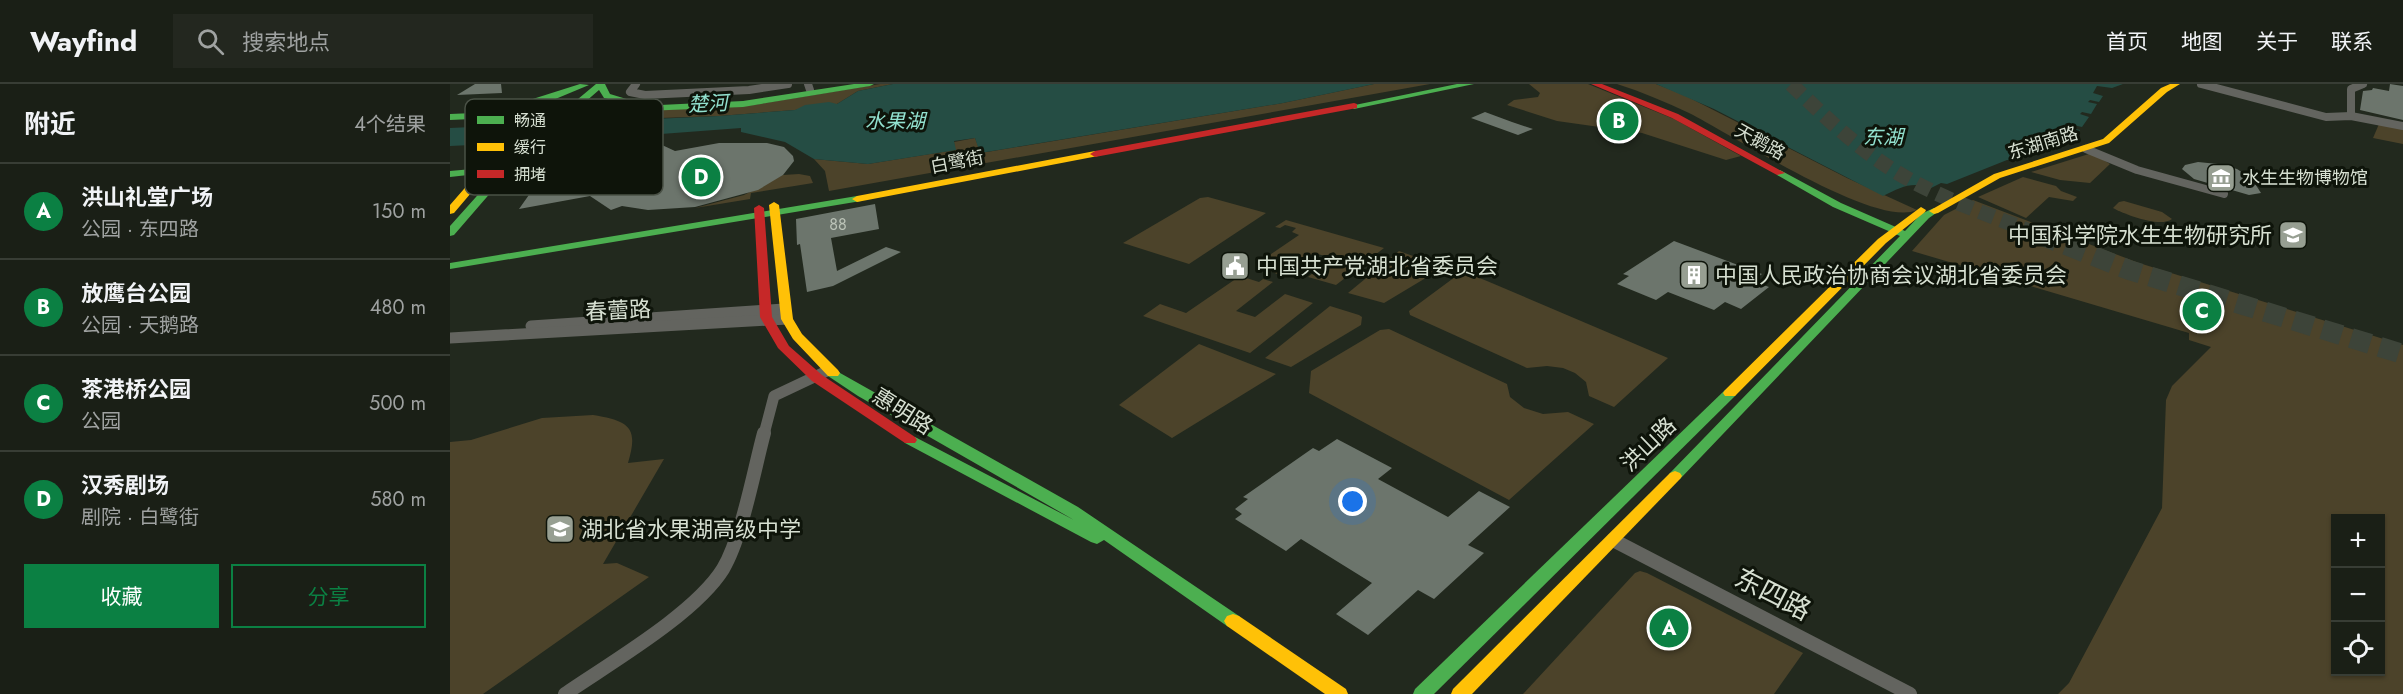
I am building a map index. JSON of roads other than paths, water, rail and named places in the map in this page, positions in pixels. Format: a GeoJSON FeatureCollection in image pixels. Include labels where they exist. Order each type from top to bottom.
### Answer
{"type":"FeatureCollection","features":[{"type":"Feature","properties":{"kind":"main road"},"geometry":{"type":"LineString","coordinates":[[574,99],[600,84],[604,95],[614,99]]}},
{"type":"Feature","properties":{"kind":"main road"},"geometry":{"type":"LineString","coordinates":[[663,101],[762,96],[809,87],[848,84]]}},
{"type":"Feature","properties":{"kind":"main road"},"geometry":{"type":"LineString","coordinates":[[663,103],[755,103],[870,84]]}},
{"type":"Feature","properties":{"kind":"main road","name":"白鹭街"},"geometry":{"type":"LineString","coordinates":[[774,210],[1443,84]]}},
{"type":"Feature","properties":{"kind":"main road","name":"白鹭街"},"geometry":{"type":"LineString","coordinates":[[450,258],[774,210],[1470,84]]}},
{"type":"Feature","properties":{"kind":"main road","name":"天鹅路"},"geometry":{"type":"LineString","coordinates":[[1595,84],[1675,116],[1837,205],[1904,229]]}},
{"type":"Feature","properties":{"kind":"main road","name":"天鹅路"},"geometry":{"type":"LineString","coordinates":[[1610,84],[1678,111],[1833,194],[1904,229]]}},
{"type":"Feature","properties":{"kind":"main road","name":"东湖南路"},"geometry":{"type":"LineString","coordinates":[[1904,229],[1940,205],[1997,176],[2086,149],[2111,138],[2164,90],[2176,84]]}},
{"type":"Feature","properties":{"kind":"main road"},"geometry":{"type":"LineString","coordinates":[[450,110],[465,109]]}},
{"type":"Feature","properties":{"kind":"main road"},"geometry":{"type":"LineString","coordinates":[[450,117],[465,115]]}},
{"type":"Feature","properties":{"kind":"main road"},"geometry":{"type":"LineString","coordinates":[[450,174],[465,173]]}},
{"type":"Feature","properties":{"kind":"main road"},"geometry":{"type":"LineString","coordinates":[[450,211],[465,193]]}},
{"type":"Feature","properties":{"kind":"main road"},"geometry":{"type":"LineString","coordinates":[[450,233],[484,195]]}},
{"type":"Feature","properties":{"kind":"main road","name":"惠明路"},"geometry":{"type":"LineString","coordinates":[[774,210],[786,314],[796,336],[829,370],[862,393],[1072,511],[1339,694]]}},
{"type":"Feature","properties":{"kind":"main road","name":"白鹭街"},"geometry":{"type":"LineString","coordinates":[[450,266],[759,212]]}},
{"type":"Feature","properties":{"kind":"main road","name":"惠明路"},"geometry":{"type":"LineString","coordinates":[[759,212],[766,316],[776,338],[813,376],[848,401],[927,450],[1059,520],[1142,559]]}},
{"type":"Feature","properties":{"kind":"main road","name":"洪山路"},"geometry":{"type":"LineString","coordinates":[[1460,694],[1613,540],[1904,229]]}},
{"type":"Feature","properties":{"kind":"main road","name":"洪山路"},"geometry":{"type":"LineString","coordinates":[[1422,694],[1780,345],[1904,229]]}},
{"type":"Feature","properties":{"kind":"street"},"geometry":{"type":"LineString","coordinates":[[636,84],[630,91],[639,95],[749,90],[788,84]]}},
{"type":"Feature","properties":{"kind":"street"},"geometry":{"type":"LineString","coordinates":[[2201,84],[2326,117],[2351,116],[2403,126]]}},
{"type":"Feature","properties":{"kind":"street"},"geometry":{"type":"LineString","coordinates":[[2351,116],[2351,89],[2363,84]]}},
{"type":"Feature","properties":{"kind":"street"},"geometry":{"type":"LineString","coordinates":[[2086,149],[2137,170],[2224,194]]}},
{"type":"Feature","properties":{"kind":"street","name":"春蕾路"},"geometry":{"type":"LineString","coordinates":[[450,338],[786,314]]}},
{"type":"Feature","properties":{"kind":"street","name":"春蕾路"},"geometry":{"type":"LineString","coordinates":[[450,331],[766,316]]}},
{"type":"Feature","properties":{"kind":"street"},"geometry":{"type":"LineString","coordinates":[[565,694],[687,609],[714,581],[732,549],[774,396],[829,370]]}},
{"type":"Feature","properties":{"kind":"street","name":"东四路"},"geometry":{"type":"LineString","coordinates":[[1613,540],[1910,694]]}},
{"type":"Feature","properties":{"kind":"water","name":"水果湖"},"geometry":{"type":"Polygon","coordinates":[[[893,84],[1374,84],[1283,103],[980,153],[975,138],[954,141],[956,150],[868,164],[814,159],[785,142],[741,132],[741,128],[663,134],[663,118],[795,110],[805,105],[829,102],[837,104],[858,91],[893,84]]]}},
{"type":"Feature","properties":{"kind":"water","name":"东湖"},"geometry":{"type":"Polygon","coordinates":[[[1656,84],[2123,84],[2112,88],[2097,86],[2093,93],[2103,96],[2099,102],[2090,100],[2088,102],[2097,104],[2091,114],[2082,112],[2080,114],[2089,117],[2082,127],[2073,125],[2071,128],[2080,130],[2072,142],[2014,160],[2007,160],[1947,184],[1941,183],[1931,188],[1918,185],[1907,186],[1883,196],[1714,109],[1656,84]]]}},
{"type":"Feature","properties":{"kind":"water","name":"水果湖"},"geometry":{"type":"Polygon","coordinates":[[[465,127],[465,145],[450,146],[450,128],[465,127]]]}},
{"type":"Feature","properties":{"kind":"tunnel"},"geometry":{"type":"LineString","coordinates":[[1791,84],[1855,143],[1883,164],[1950,200],[2042,236]]}},
{"type":"Feature","properties":{"kind":"tunnel"},"geometry":{"type":"LineString","coordinates":[[2038,234],[2129,270],[2403,354]]}},
{"type":"Feature","properties":{"kind":"place","name":"放鹰台公园"},"geometry":{"type":"Point","coordinates":[1619,121]}},
{"type":"Feature","properties":{"kind":"place","name":"汉秀剧场"},"geometry":{"type":"Point","coordinates":[701,177]}},
{"type":"Feature","properties":{"kind":"place","name":"水生生物博物馆"},"geometry":{"type":"Point","coordinates":[2221,178]}},
{"type":"Feature","properties":{"kind":"place","name":"中国科学院水生生物研究所"},"geometry":{"type":"Point","coordinates":[2293,235]}},
{"type":"Feature","properties":{"kind":"place","name":"中国共产党湖北省委员会"},"geometry":{"type":"Point","coordinates":[1235,266]}},
{"type":"Feature","properties":{"kind":"place","name":"中国人民政治协商会议湖北省委员会"},"geometry":{"type":"Point","coordinates":[1694,275]}},
{"type":"Feature","properties":{"kind":"place","name":"茶港桥公园"},"geometry":{"type":"Point","coordinates":[2202,311]}},
{"type":"Feature","properties":{"kind":"place","name":"湖北省水果湖高级中学"},"geometry":{"type":"Point","coordinates":[560,529]}},
{"type":"Feature","properties":{"kind":"place","name":"洪山礼堂广场"},"geometry":{"type":"Point","coordinates":[1669,628]}},
{"type":"Feature","properties":{"kind":"water label","name":"楚河"},"geometry":{"type":"Point","coordinates":[708,104]}}]}
